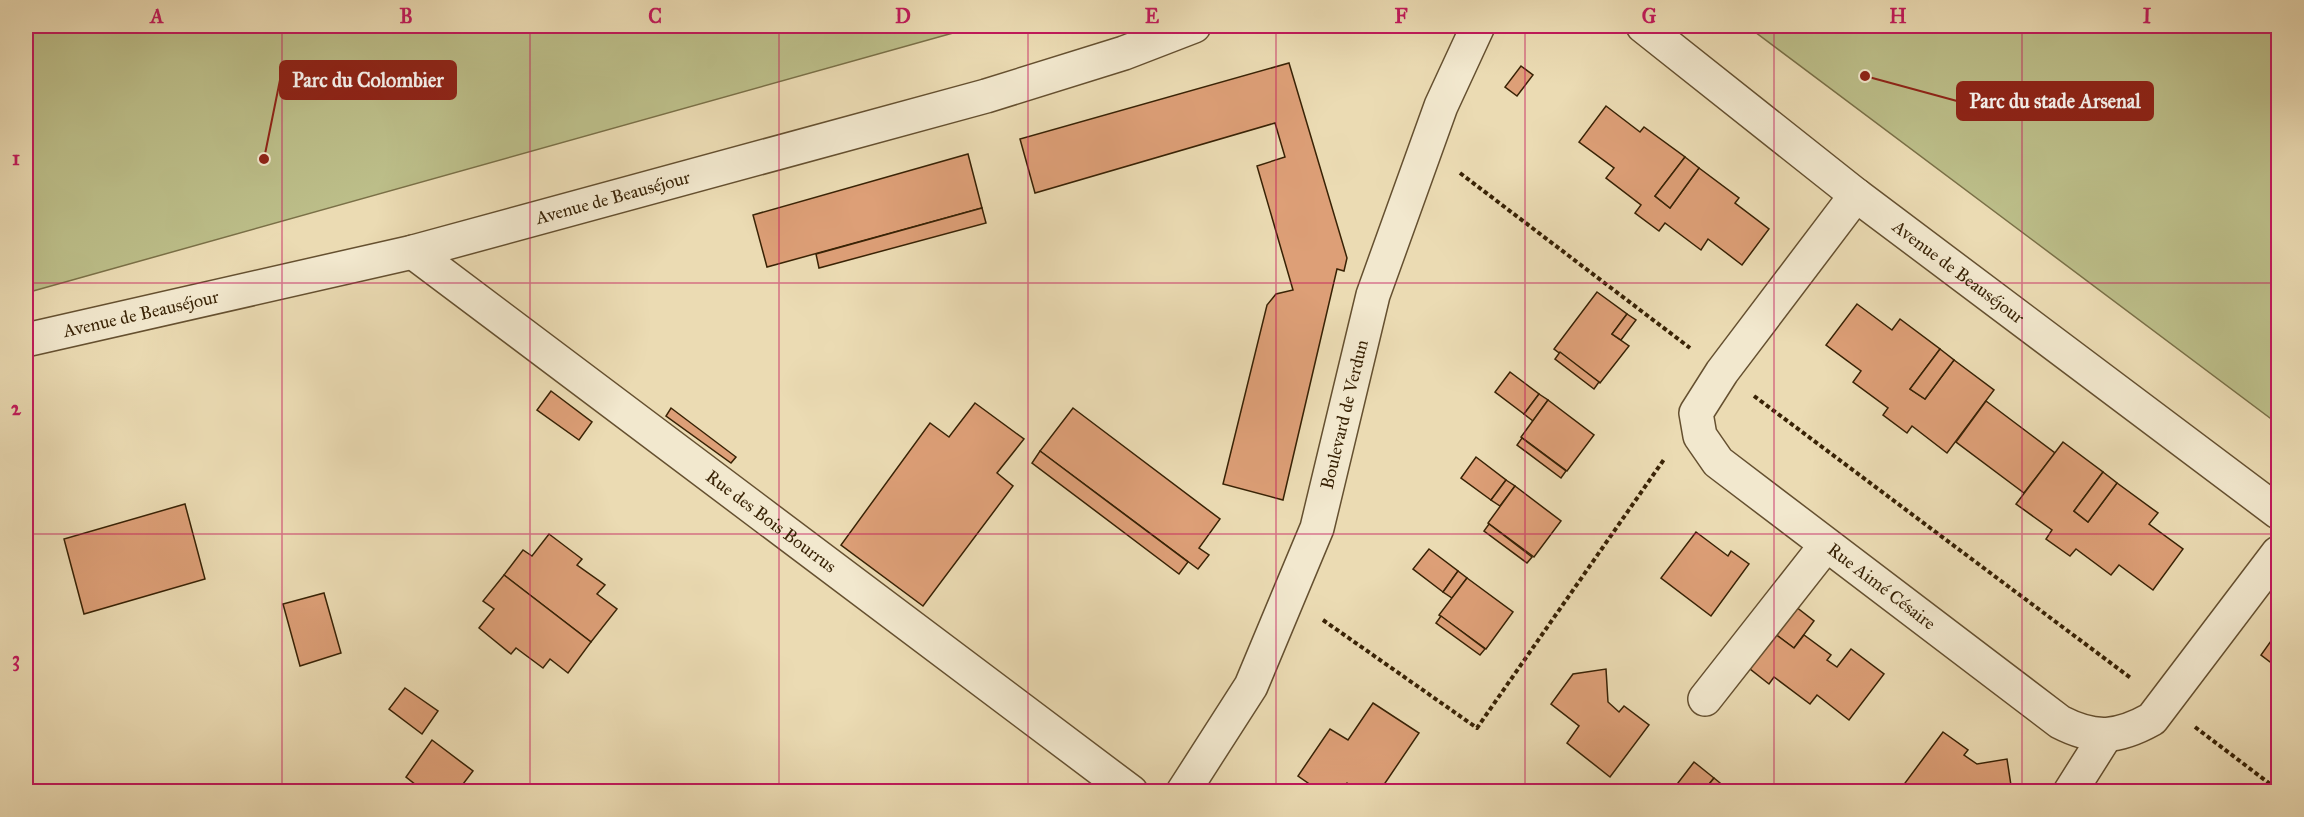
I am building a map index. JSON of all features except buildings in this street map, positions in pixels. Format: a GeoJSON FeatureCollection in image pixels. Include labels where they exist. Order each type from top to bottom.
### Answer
{"type":"FeatureCollection","features":[{"type":"Feature","properties":{"kind":"street","name":"Avenue de Beauséjour"},"geometry":{"type":"LineString","coordinates":[[26,340],[413,252],[986,96],[1124,53],[1194,26]]}},
{"type":"Feature","properties":{"kind":"street","name":"Boulevard de Verdun"},"geometry":{"type":"LineString","coordinates":[[1183,792],[1251,686],[1317,528],[1373,294],[1441,106],[1478,26]]}},
{"type":"Feature","properties":{"kind":"street","name":"Avenue de Beauséjour"},"geometry":{"type":"LineString","coordinates":[[1643,26],[1856,195],[2278,512]]}},
{"type":"Feature","properties":{"kind":"street"},"geometry":{"type":"LineString","coordinates":[[1696,413],[1722,372],[1856,195]]}},
{"type":"Feature","properties":{"kind":"street","name":"Rue des Bois Bourrus"},"geometry":{"type":"LineString","coordinates":[[413,252],[1131,792]]}},
{"type":"Feature","properties":{"kind":"street","name":"Rue Aimé Césaire"},"geometry":{"type":"LineString","coordinates":[[1696,413],[1700,436],[1718,462],[2060,722],[2080,732],[2106,735],[2130,732],[2152,719],[2278,553]]}},
{"type":"Feature","properties":{"kind":"street"},"geometry":{"type":"LineString","coordinates":[[1705,699],[1826,545]]}},
{"type":"Feature","properties":{"kind":"street"},"geometry":{"type":"LineString","coordinates":[[2070,792],[2106,735]]}},
{"type":"Feature","properties":{"kind":"path"},"geometry":{"type":"LineString","coordinates":[[1425,149],[1470,180],[2278,789]]}},
{"type":"Feature","properties":{"kind":"path"},"geometry":{"type":"LineString","coordinates":[[1288,595],[1477,729],[1696,413]]}},
{"type":"Feature","properties":{"kind":"green space"},"geometry":{"type":"Polygon","coordinates":[[[26,26],[978,26],[26,293],[26,26]]]}},
{"type":"Feature","properties":{"kind":"green space"},"geometry":{"type":"Polygon","coordinates":[[[1747,26],[2278,26],[2278,424],[1747,26]]]}},
{"type":"Feature","properties":{"kind":"place","name":"Parc du stade Arsenal"},"geometry":{"type":"Point","coordinates":[1865,76]}},
{"type":"Feature","properties":{"kind":"place","name":"Parc du Colombier"},"geometry":{"type":"Point","coordinates":[264,159]}}]}
